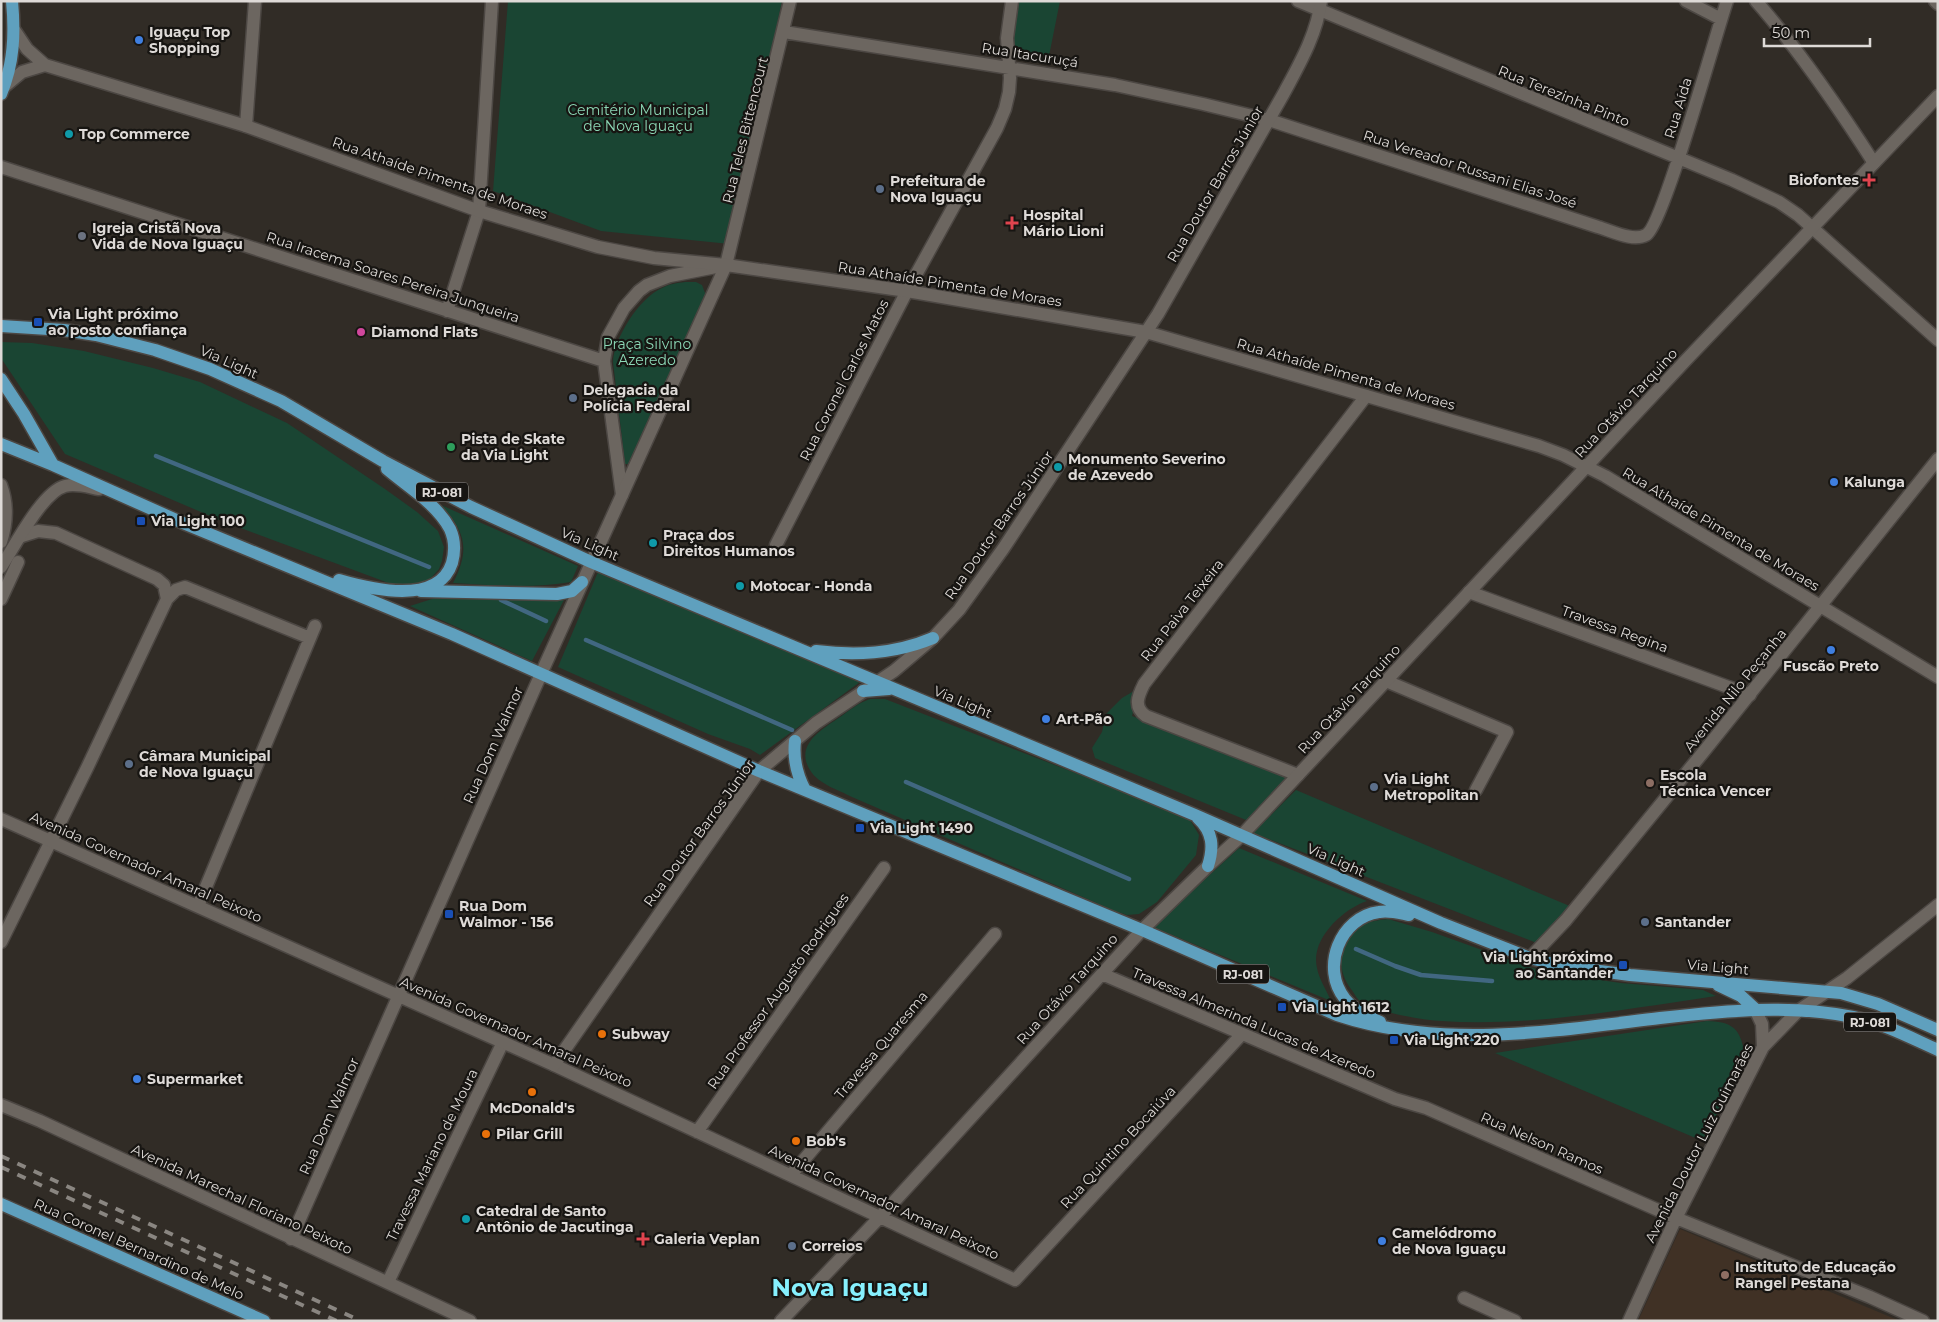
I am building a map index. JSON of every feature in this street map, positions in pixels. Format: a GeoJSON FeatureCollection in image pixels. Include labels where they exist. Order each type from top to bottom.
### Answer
{"type":"FeatureCollection","features":[{"type":"Feature","properties":{"kind":"main road"},"geometry":{"type":"LineString","coordinates":[[3,91],[10,70],[15,31],[12,1]]}},
{"type":"Feature","properties":{"kind":"main road","name":"Via Light"},"geometry":{"type":"LineString","coordinates":[[1,326],[55,329],[96,335],[184,358],[281,401],[366,451],[472,507],[592,562],[1195,815],[1441,923],[1530,958],[1562,966],[1630,975],[1705,980],[1854,996],[1878,1004],[1938,1030]]}},
{"type":"Feature","properties":{"kind":"main road"},"geometry":{"type":"LineString","coordinates":[[1,379],[24,414],[53,465]]}},
{"type":"Feature","properties":{"kind":"main road","name":"RJ-081"},"geometry":{"type":"LineString","coordinates":[[1,444],[53,465],[111,492],[452,634],[759,771],[1142,930],[1337,1015],[1376,1027],[1408,1032],[1497,1036],[1755,1009],[1798,1011],[1854,1017],[1889,1029],[1938,1050]]}},
{"type":"Feature","properties":{"kind":"main road"},"geometry":{"type":"LineString","coordinates":[[366,451],[432,507],[447,524],[453,537],[454,556],[450,568],[444,576],[431,585],[406,591]]}},
{"type":"Feature","properties":{"kind":"main road"},"geometry":{"type":"LineString","coordinates":[[278,562],[354,584],[406,591],[557,594],[572,591],[582,582]]}},
{"type":"Feature","properties":{"kind":"main road"},"geometry":{"type":"LineString","coordinates":[[803,650],[842,654],[883,653],[903,649],[933,638]]}},
{"type":"Feature","properties":{"kind":"main road"},"geometry":{"type":"LineString","coordinates":[[863,691],[894,689]]}},
{"type":"Feature","properties":{"kind":"main road"},"geometry":{"type":"LineString","coordinates":[[795,741],[796,765],[799,779],[806,790]]}},
{"type":"Feature","properties":{"kind":"main road"},"geometry":{"type":"LineString","coordinates":[[1195,815],[1205,826],[1211,840],[1212,851],[1208,866]]}},
{"type":"Feature","properties":{"kind":"main road"},"geometry":{"type":"LineString","coordinates":[[1408,1032],[1366,1015],[1346,999],[1336,979],[1335,952],[1339,940],[1350,926],[1362,917],[1373,913],[1381,911],[1396,912],[1441,923]]}},
{"type":"Feature","properties":{"kind":"main road"},"geometry":{"type":"LineString","coordinates":[[1705,980],[1732,991],[1748,1001],[1755,1009]]}},
{"type":"Feature","properties":{"kind":"main road","name":"Rua Coronel Bernardino de Melo"},"geometry":{"type":"LineString","coordinates":[[1,1204],[264,1321]]}},
{"type":"Feature","properties":{"kind":"street"},"geometry":{"type":"LineString","coordinates":[[246,126],[255,1]]}},
{"type":"Feature","properties":{"kind":"street"},"geometry":{"type":"LineString","coordinates":[[447,311],[479,211],[492,1]]}},
{"type":"Feature","properties":{"kind":"street","name":"Rua Teles Bittencourt"},"geometry":{"type":"LineString","coordinates":[[726,265],[790,1]]}},
{"type":"Feature","properties":{"kind":"street","name":"Rua Coronel Carlos Matos"},"geometry":{"type":"LineString","coordinates":[[776,545],[906,291],[997,128],[1005,109],[1009,92],[1010,67],[1007,38],[1012,1]]}},
{"type":"Feature","properties":{"kind":"street","name":"Rua Terezinha Pinto"},"geometry":{"type":"LineString","coordinates":[[1298,1],[1320,6],[1771,198],[1798,215],[1938,340]]}},
{"type":"Feature","properties":{"kind":"street"},"geometry":{"type":"LineString","coordinates":[[1686,1],[1721,19]]}},
{"type":"Feature","properties":{"kind":"street","name":"Rua Aída"},"geometry":{"type":"LineString","coordinates":[[1656,222],[1678,160],[1727,1]]}},
{"type":"Feature","properties":{"kind":"street"},"geometry":{"type":"LineString","coordinates":[[1756,1],[1781,30],[1816,78],[1874,163]]}},
{"type":"Feature","properties":{"kind":"street","name":"Rua Doutor Barros Júnior"},"geometry":{"type":"LineString","coordinates":[[554,1065],[759,771],[816,723],[894,671],[933,638],[959,610],[1003,549],[1146,332],[1269,120],[1300,61],[1320,6]]}},
{"type":"Feature","properties":{"kind":"street","name":"Rua Athaíde Pimenta de Moraes"},"geometry":{"type":"LineString","coordinates":[[15,31],[27,49],[45,65],[246,126],[479,211],[619,252],[654,258],[726,265],[906,291],[1146,332],[1539,446],[1588,466],[1938,677]]}},
{"type":"Feature","properties":{"kind":"street","name":"Rua Itacuruçá"},"geometry":{"type":"LineString","coordinates":[[784,32],[1115,85],[1269,120]]}},
{"type":"Feature","properties":{"kind":"street"},"geometry":{"type":"LineString","coordinates":[[3,91],[22,72],[45,65]]}},
{"type":"Feature","properties":{"kind":"street","name":"Rua Otávio Tarquino"},"geometry":{"type":"LineString","coordinates":[[781,1321],[880,1217],[1142,930],[1242,835],[1938,96]]}},
{"type":"Feature","properties":{"kind":"street","name":"Rua Vereador Russani Elias José"},"geometry":{"type":"LineString","coordinates":[[1269,120],[1631,237],[1644,236],[1650,232],[1656,222]]}},
{"type":"Feature","properties":{"kind":"street","name":"Rua Iracema Soares Pereira Junqueira"},"geometry":{"type":"LineString","coordinates":[[1,166],[604,361]]}},
{"type":"Feature","properties":{"kind":"street"},"geometry":{"type":"LineString","coordinates":[[622,496],[604,361],[608,337],[624,308],[639,292],[657,280],[726,265]]}},
{"type":"Feature","properties":{"kind":"street","name":"Rua Dom Walmor"},"geometry":{"type":"LineString","coordinates":[[291,1239],[582,582],[726,265]]}},
{"type":"Feature","properties":{"kind":"street","name":"Rua Paiva Teixeira"},"geometry":{"type":"LineString","coordinates":[[1298,775],[1146,716],[1138,706],[1139,694],[1144,684],[1366,396]]}},
{"type":"Feature","properties":{"kind":"street","name":"Avenida Nilo Peçanha"},"geometry":{"type":"LineString","coordinates":[[1530,958],[1566,920],[1750,695],[1938,459]]}},
{"type":"Feature","properties":{"kind":"street"},"geometry":{"type":"LineString","coordinates":[[1,485],[4,515],[1,542]]}},
{"type":"Feature","properties":{"kind":"street"},"geometry":{"type":"LineString","coordinates":[[1,567],[41,504],[55,489],[73,485],[111,492]]}},
{"type":"Feature","properties":{"kind":"street"},"geometry":{"type":"LineString","coordinates":[[22,536],[38,531],[56,533],[158,579],[164,585],[167,599]]}},
{"type":"Feature","properties":{"kind":"street"},"geometry":{"type":"LineString","coordinates":[[1,599],[18,562]]}},
{"type":"Feature","properties":{"kind":"street"},"geometry":{"type":"LineString","coordinates":[[1,942],[167,599],[176,590],[185,587],[310,638]]}},
{"type":"Feature","properties":{"kind":"street","name":"Travessa Regina"},"geometry":{"type":"LineString","coordinates":[[1469,592],[1750,695]]}},
{"type":"Feature","properties":{"kind":"street"},"geometry":{"type":"LineString","coordinates":[[198,906],[315,626]]}},
{"type":"Feature","properties":{"kind":"street"},"geometry":{"type":"LineString","coordinates":[[1386,681],[1507,732],[1476,790]]}},
{"type":"Feature","properties":{"kind":"street","name":"Avenida Governador Amaral Peixoto"},"geometry":{"type":"LineString","coordinates":[[1,819],[554,1065],[1015,1280]]}},
{"type":"Feature","properties":{"kind":"street","name":"Rua Professor Augusto Rodrigues"},"geometry":{"type":"LineString","coordinates":[[697,1132],[884,868]]}},
{"type":"Feature","properties":{"kind":"street","name":"Avenida Doutor Luiz Guimarães"},"geometry":{"type":"LineString","coordinates":[[1629,1321],[1676,1218],[1763,1047],[1798,1011],[1828,992],[1938,904]]}},
{"type":"Feature","properties":{"kind":"street","name":"Travessa Quaresma"},"geometry":{"type":"LineString","coordinates":[[791,1175],[995,934]]}},
{"type":"Feature","properties":{"kind":"street","name":"Travessa Almerinda Lucas de Azeredo"},"geometry":{"type":"LineString","coordinates":[[1102,974],[1395,1099]]}},
{"type":"Feature","properties":{"kind":"street"},"geometry":{"type":"LineString","coordinates":[[1755,1009],[1762,1024],[1763,1047]]}},
{"type":"Feature","properties":{"kind":"street","name":"Rua Quintino Bocaiúva"},"geometry":{"type":"LineString","coordinates":[[1015,1280],[1242,1034]]}},
{"type":"Feature","properties":{"kind":"street","name":"Travessa Mariano de Moura"},"geometry":{"type":"LineString","coordinates":[[388,1282],[503,1042]]}},
{"type":"Feature","properties":{"kind":"street","name":"Rua Nelson Ramos"},"geometry":{"type":"LineString","coordinates":[[1395,1099],[1426,1108],[1676,1218],[1870,1297],[1923,1321]]}},
{"type":"Feature","properties":{"kind":"street","name":"Avenida Marechal Floriano Peixoto"},"geometry":{"type":"LineString","coordinates":[[1,1105],[470,1321]]}},
{"type":"Feature","properties":{"kind":"street"},"geometry":{"type":"LineString","coordinates":[[1464,1298],[1515,1321]]}},
{"type":"Feature","properties":{"kind":"shaded area","name":"Instituto de Educação Rangel Pestana"},"geometry":{"type":"Polygon","coordinates":[[[1680,1229],[1900,1321],[1638,1321],[1680,1229]]]}},
{"type":"Feature","properties":{"kind":"green space","name":"Cemitério Municipal de Nova Iguaçu"},"geometry":{"type":"Polygon","coordinates":[[[508,1],[782,1],[730,244],[601,231],[493,191],[508,1]]]}},
{"type":"Feature","properties":{"kind":"green space"},"geometry":{"type":"Polygon","coordinates":[[[1019,1],[1060,1],[1049,56],[1010,49],[1019,1]]]}},
{"type":"Feature","properties":{"kind":"green space","name":"Praça Silvino Azeredo"},"geometry":{"type":"Polygon","coordinates":[[[685,282],[696,282],[702,285],[705,299],[630,460],[628,464],[625,464],[613,362],[614,352],[629,320],[645,300],[653,293],[665,287],[685,282]]]}},
{"type":"Feature","properties":{"kind":"green space"},"geometry":{"type":"Polygon","coordinates":[[[1,342],[32,343],[84,351],[153,368],[200,382],[287,423],[385,489],[417,512],[438,531],[444,547],[439,569],[430,579],[418,584],[394,585],[222,521],[65,454],[1,358],[1,342]]]}},
{"type":"Feature","properties":{"kind":"green space"},"geometry":{"type":"Polygon","coordinates":[[[441,505],[578,566],[571,582],[527,586],[453,583],[462,561],[463,542],[456,524],[441,505]]]}},
{"type":"Feature","properties":{"kind":"green space"},"geometry":{"type":"Polygon","coordinates":[[[598,572],[860,682],[760,755],[750,749],[708,734],[558,667],[598,572]]]}},
{"type":"Feature","properties":{"kind":"green space"},"geometry":{"type":"Polygon","coordinates":[[[435,598],[514,600],[565,598],[532,661],[410,606],[435,598]]]}},
{"type":"Feature","properties":{"kind":"green space"},"geometry":{"type":"Polygon","coordinates":[[[1139,688],[1132,716],[1290,776],[1251,822],[1095,758],[1092,748],[1102,732],[1106,714],[1122,698],[1139,688]]]}},
{"type":"Feature","properties":{"kind":"green space"},"geometry":{"type":"Polygon","coordinates":[[[870,699],[885,699],[1168,809],[1190,820],[1199,835],[1196,855],[1157,902],[1139,914],[1127,915],[835,789],[823,783],[810,770],[806,761],[808,745],[819,732],[854,707],[870,699]]]}},
{"type":"Feature","properties":{"kind":"green space"},"geometry":{"type":"Polygon","coordinates":[[[1296,790],[1572,907],[1537,943],[1253,833],[1296,790]]]}},
{"type":"Feature","properties":{"kind":"green space"},"geometry":{"type":"Polygon","coordinates":[[[1239,848],[1367,901],[1339,918],[1323,936],[1318,946],[1317,968],[1331,1001],[1153,927],[1239,848]]]}},
{"type":"Feature","properties":{"kind":"green space"},"geometry":{"type":"Polygon","coordinates":[[[1388,919],[1432,932],[1532,968],[1558,974],[1621,983],[1703,990],[1716,996],[1579,1016],[1544,1019],[1475,1022],[1441,1021],[1399,1015],[1376,1009],[1359,1000],[1346,981],[1341,965],[1343,948],[1346,940],[1352,933],[1366,923],[1388,919]]]}},
{"type":"Feature","properties":{"kind":"green space"},"geometry":{"type":"Polygon","coordinates":[[[1707,1021],[1727,1024],[1732,1027],[1739,1035],[1744,1050],[1705,1142],[1495,1053],[1707,1021]]]}},
{"type":"Feature","properties":{"kind":"waterway"},"geometry":{"type":"LineString","coordinates":[[156,456],[429,567]]}},
{"type":"Feature","properties":{"kind":"waterway"},"geometry":{"type":"LineString","coordinates":[[501,600],[546,621]]}},
{"type":"Feature","properties":{"kind":"waterway"},"geometry":{"type":"LineString","coordinates":[[586,640],[792,730]]}},
{"type":"Feature","properties":{"kind":"waterway"},"geometry":{"type":"LineString","coordinates":[[906,782],[1129,879]]}},
{"type":"Feature","properties":{"kind":"waterway"},"geometry":{"type":"LineString","coordinates":[[1356,949],[1421,975],[1492,981]]}},
{"type":"Feature","properties":{"kind":"railway"},"geometry":{"type":"LineString","coordinates":[[1,1156],[361,1321]]}},
{"type":"Feature","properties":{"kind":"railway"},"geometry":{"type":"LineString","coordinates":[[1,1167],[337,1321]]}},
{"type":"Feature","properties":{"kind":"place","name":"Iguaçu Top Shopping"},"geometry":{"type":"Point","coordinates":[139,40]}},
{"type":"Feature","properties":{"kind":"place","name":"Top Commerce"},"geometry":{"type":"Point","coordinates":[69,134]}},
{"type":"Feature","properties":{"kind":"place","name":"Biofontes"},"geometry":{"type":"Point","coordinates":[1869,180]}},
{"type":"Feature","properties":{"kind":"place","name":"Prefeitura de Nova Iguaçu"},"geometry":{"type":"Point","coordinates":[880,189]}},
{"type":"Feature","properties":{"kind":"place","name":"Hospital Mário Lioni"},"geometry":{"type":"Point","coordinates":[1012,223]}},
{"type":"Feature","properties":{"kind":"place","name":"Igreja Cristã Nova Vida de Nova Iguaçu"},"geometry":{"type":"Point","coordinates":[82,236]}},
{"type":"Feature","properties":{"kind":"place","name":"Via Light próximo ao posto confiança"},"geometry":{"type":"Point","coordinates":[38,322]}},
{"type":"Feature","properties":{"kind":"place","name":"Diamond Flats"},"geometry":{"type":"Point","coordinates":[361,332]}},
{"type":"Feature","properties":{"kind":"place","name":"Delegacia da Polícia Federal"},"geometry":{"type":"Point","coordinates":[573,398]}},
{"type":"Feature","properties":{"kind":"place","name":"Pista de Skate da Via Light"},"geometry":{"type":"Point","coordinates":[451,447]}},
{"type":"Feature","properties":{"kind":"place","name":"Monumento Severino de Azevedo"},"geometry":{"type":"Point","coordinates":[1058,467]}},
{"type":"Feature","properties":{"kind":"place","name":"Kalunga"},"geometry":{"type":"Point","coordinates":[1834,482]}},
{"type":"Feature","properties":{"kind":"place","name":"Via Light 100"},"geometry":{"type":"Point","coordinates":[141,521]}},
{"type":"Feature","properties":{"kind":"place","name":"Praça dos Direitos Humanos"},"geometry":{"type":"Point","coordinates":[653,543]}},
{"type":"Feature","properties":{"kind":"place","name":"Motocar - Honda"},"geometry":{"type":"Point","coordinates":[740,586]}},
{"type":"Feature","properties":{"kind":"place","name":"Fuscão Preto"},"geometry":{"type":"Point","coordinates":[1831,650]}},
{"type":"Feature","properties":{"kind":"place","name":"Art-Pão"},"geometry":{"type":"Point","coordinates":[1046,719]}},
{"type":"Feature","properties":{"kind":"place","name":"Câmara Municipal de Nova Iguaçu"},"geometry":{"type":"Point","coordinates":[129,764]}},
{"type":"Feature","properties":{"kind":"place","name":"Escola Técnica Vencer"},"geometry":{"type":"Point","coordinates":[1650,783]}},
{"type":"Feature","properties":{"kind":"place","name":"Via Light Metropolitan"},"geometry":{"type":"Point","coordinates":[1374,787]}},
{"type":"Feature","properties":{"kind":"place","name":"Via Light 1490"},"geometry":{"type":"Point","coordinates":[860,828]}},
{"type":"Feature","properties":{"kind":"place","name":"Rua Dom Walmor - 156"},"geometry":{"type":"Point","coordinates":[449,914]}},
{"type":"Feature","properties":{"kind":"place","name":"Santander"},"geometry":{"type":"Point","coordinates":[1645,922]}},
{"type":"Feature","properties":{"kind":"place","name":"Via Light próximo ao Santander"},"geometry":{"type":"Point","coordinates":[1623,965]}},
{"type":"Feature","properties":{"kind":"place","name":"Via Light 1612"},"geometry":{"type":"Point","coordinates":[1282,1007]}},
{"type":"Feature","properties":{"kind":"place","name":"Subway"},"geometry":{"type":"Point","coordinates":[602,1034]}},
{"type":"Feature","properties":{"kind":"place","name":"Via Light 220"},"geometry":{"type":"Point","coordinates":[1394,1040]}},
{"type":"Feature","properties":{"kind":"place","name":"Supermarket"},"geometry":{"type":"Point","coordinates":[137,1079]}},
{"type":"Feature","properties":{"kind":"place","name":"McDonald's"},"geometry":{"type":"Point","coordinates":[532,1092]}},
{"type":"Feature","properties":{"kind":"place","name":"Pilar Grill"},"geometry":{"type":"Point","coordinates":[486,1134]}},
{"type":"Feature","properties":{"kind":"place","name":"Bob's"},"geometry":{"type":"Point","coordinates":[796,1141]}},
{"type":"Feature","properties":{"kind":"place","name":"Catedral de Santo Antônio de Jacutinga"},"geometry":{"type":"Point","coordinates":[466,1219]}},
{"type":"Feature","properties":{"kind":"place","name":"Galeria Veplan"},"geometry":{"type":"Point","coordinates":[643,1239]}},
{"type":"Feature","properties":{"kind":"place","name":"Camelódromo de Nova Iguaçu"},"geometry":{"type":"Point","coordinates":[1382,1241]}},
{"type":"Feature","properties":{"kind":"place","name":"Correios"},"geometry":{"type":"Point","coordinates":[792,1246]}},
{"type":"Feature","properties":{"kind":"place","name":"Instituto de Educação Rangel Pestana"},"geometry":{"type":"Point","coordinates":[1725,1275]}},
{"type":"Feature","properties":{"kind":"district","name":"Nova Iguaçu"},"geometry":{"type":"Point","coordinates":[850,1287]}}]}
